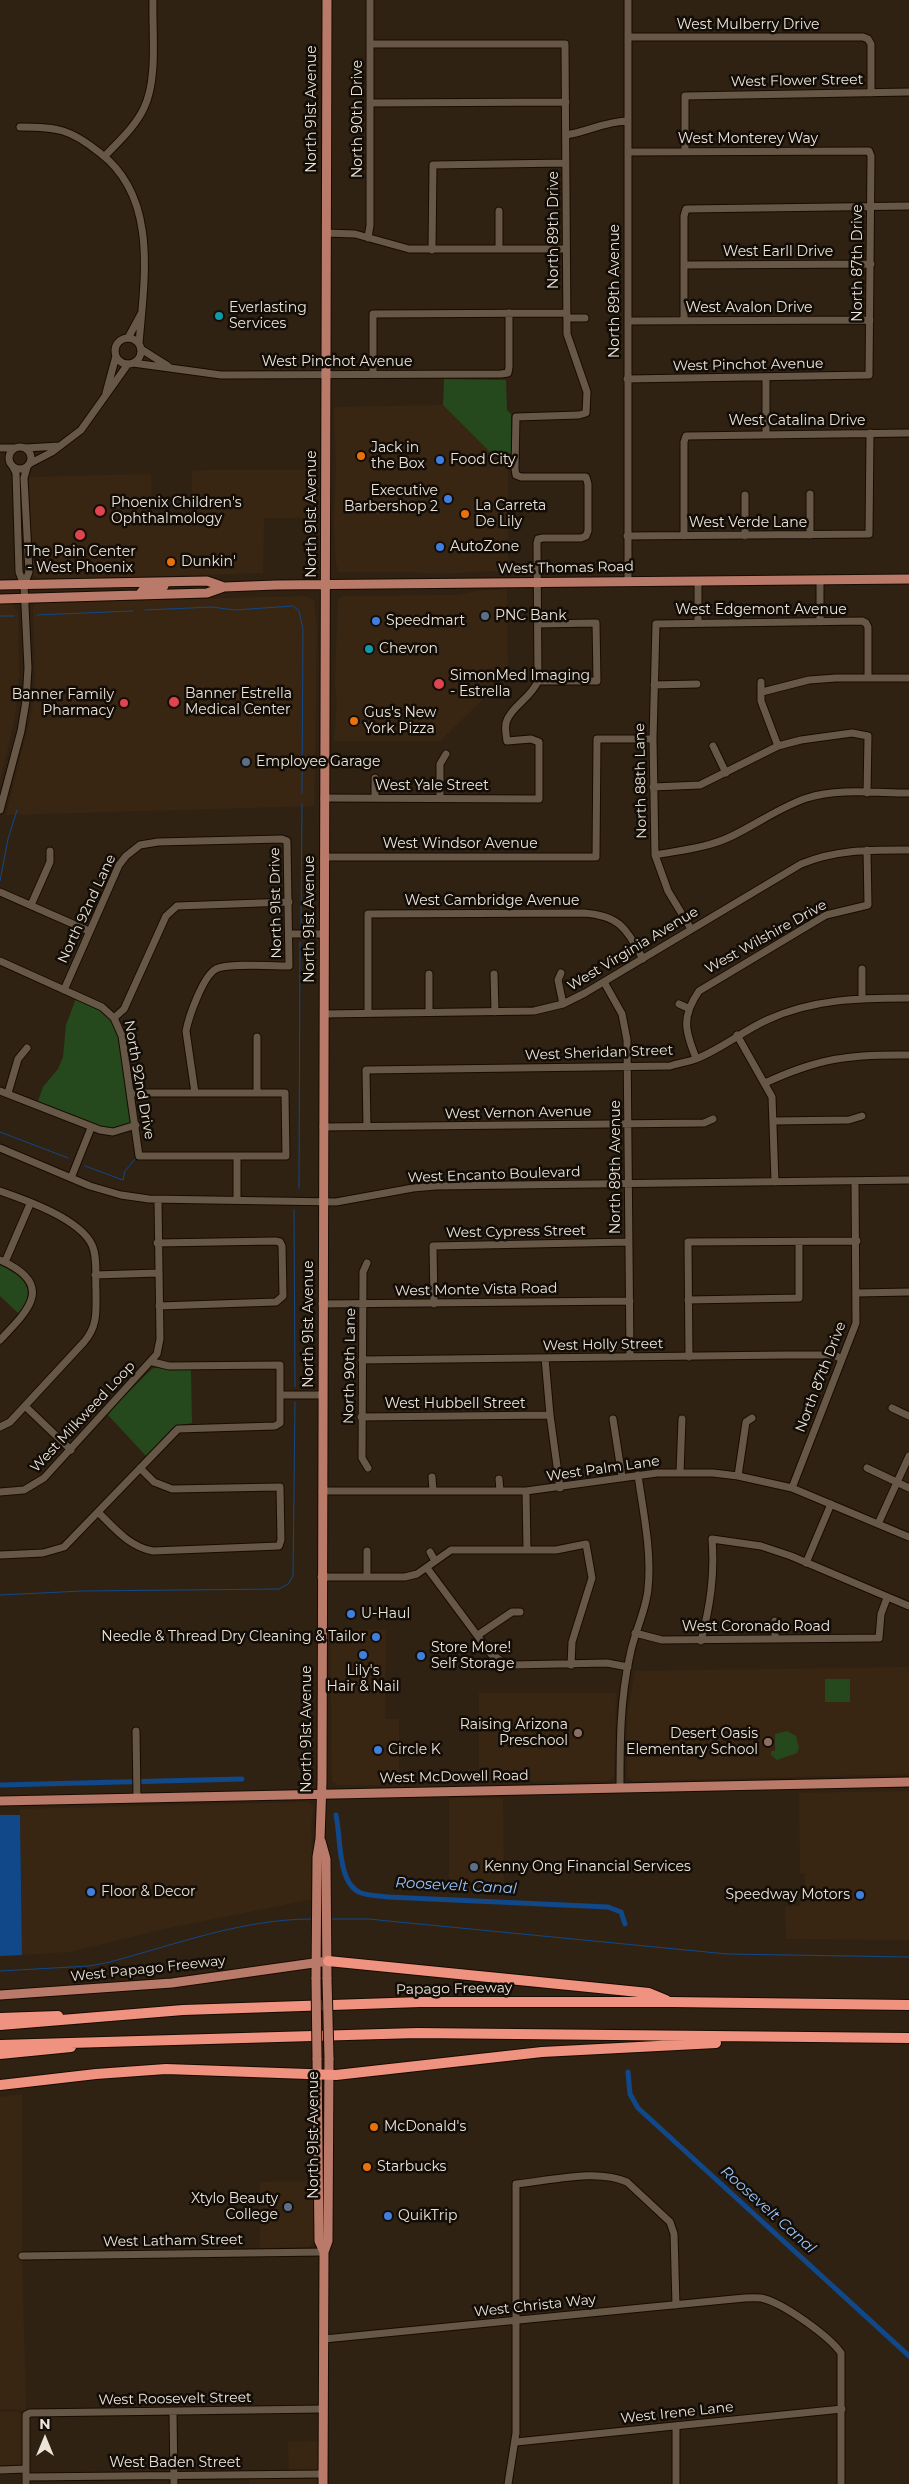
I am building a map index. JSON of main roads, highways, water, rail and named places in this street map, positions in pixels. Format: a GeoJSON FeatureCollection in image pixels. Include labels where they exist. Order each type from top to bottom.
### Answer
{"type":"FeatureCollection","features":[{"type":"Feature","properties":{"kind":"highway"},"geometry":{"type":"LineString","coordinates":[[328,1961],[649,1992],[671,2002]]}},
{"type":"Feature","properties":{"kind":"highway","name":"Papago Freeway"},"geometry":{"type":"LineString","coordinates":[[0,2025],[183,2010],[421,2002],[671,2002],[909,2005]]}},
{"type":"Feature","properties":{"kind":"highway"},"geometry":{"type":"LineString","coordinates":[[0,2018],[42,2015],[107,2016]]}},
{"type":"Feature","properties":{"kind":"highway"},"geometry":{"type":"LineString","coordinates":[[0,2045],[417,2033],[909,2038]]}},
{"type":"Feature","properties":{"kind":"highway"},"geometry":{"type":"LineString","coordinates":[[0,2086],[151,2069],[329,2076],[542,2052],[682,2046],[776,2038]]}},
{"type":"Feature","properties":{"kind":"highway"},"geometry":{"type":"LineString","coordinates":[[0,2054],[45,2051],[108,2041]]}},
{"type":"Feature","properties":{"kind":"main road","name":"North 91st Avenue"},"geometry":{"type":"LineString","coordinates":[[324,2252],[319,2242],[315,1961],[316,1857],[320,1839],[321,1793],[327,0]]}},
{"type":"Feature","properties":{"kind":"main road","name":"West Thomas Road"},"geometry":{"type":"LineString","coordinates":[[0,585],[181,581],[207,581],[224,586],[909,579]]}},
{"type":"Feature","properties":{"kind":"main road"},"geometry":{"type":"LineString","coordinates":[[107,583],[128,588],[139,595],[143,590],[167,586],[181,581]]}},
{"type":"Feature","properties":{"kind":"main road","name":"West Thomas Road"},"geometry":{"type":"LineString","coordinates":[[0,599],[207,593],[224,586]]}},
{"type":"Feature","properties":{"kind":"main road","name":"West McDowell Road"},"geometry":{"type":"LineString","coordinates":[[0,1801],[909,1782]]}},
{"type":"Feature","properties":{"kind":"main road","name":"North 91st Avenue"},"geometry":{"type":"LineString","coordinates":[[320,1839],[326,1859],[329,2058],[328,2241],[324,2252],[324,2479]]}},
{"type":"Feature","properties":{"kind":"main road","name":"West Papago Freeway"},"geometry":{"type":"LineString","coordinates":[[0,1994],[172,1983],[315,1961],[328,1961]]}},
{"type":"Feature","properties":{"kind":"water"},"geometry":{"type":"Polygon","coordinates":[[[0,1815],[20,1815],[22,1955],[0,1956],[0,1815]]]}},
{"type":"Feature","properties":{"kind":"waterway"},"geometry":{"type":"LineString","coordinates":[[145,610],[212,607],[234,610],[293,606],[299,611],[303,629],[302,793]]}},
{"type":"Feature","properties":{"kind":"waterway"},"geometry":{"type":"LineString","coordinates":[[37,615],[133,611]]}},
{"type":"Feature","properties":{"kind":"waterway"},"geometry":{"type":"LineString","coordinates":[[0,616],[14,616]]}},
{"type":"Feature","properties":{"kind":"waterway"},"geometry":{"type":"LineString","coordinates":[[301,926],[302,804]]}},
{"type":"Feature","properties":{"kind":"waterway"},"geometry":{"type":"LineString","coordinates":[[0,881],[8,839],[17,810]]}},
{"type":"Feature","properties":{"kind":"waterway"},"geometry":{"type":"LineString","coordinates":[[299,1188],[300,942]]}},
{"type":"Feature","properties":{"kind":"waterway"},"geometry":{"type":"LineString","coordinates":[[0,1132],[68,1158]]}},
{"type":"Feature","properties":{"kind":"waterway"},"geometry":{"type":"LineString","coordinates":[[85,1166],[123,1180],[125,1171],[136,1158]]}},
{"type":"Feature","properties":{"kind":"waterway"},"geometry":{"type":"LineString","coordinates":[[294,1210],[295,1387]]}},
{"type":"Feature","properties":{"kind":"waterway"},"geometry":{"type":"LineString","coordinates":[[0,1595],[82,1591],[279,1589],[288,1584],[293,1576],[295,1402]]}},
{"type":"Feature","properties":{"kind":"waterway","name":"Roosevelt Canal"},"geometry":{"type":"LineString","coordinates":[[0,1785],[242,1779]]}},
{"type":"Feature","properties":{"kind":"waterway","name":"Roosevelt Canal"},"geometry":{"type":"LineString","coordinates":[[336,1815],[344,1870],[353,1888],[361,1893],[388,1897],[608,1907],[621,1912],[625,1924]]}},
{"type":"Feature","properties":{"kind":"waterway"},"geometry":{"type":"LineString","coordinates":[[0,1971],[89,1966],[235,1928],[286,1920],[312,1919]]}},
{"type":"Feature","properties":{"kind":"waterway"},"geometry":{"type":"LineString","coordinates":[[331,1919],[368,1919],[727,1954],[909,1957]]}},
{"type":"Feature","properties":{"kind":"waterway","name":"Roosevelt Canal"},"geometry":{"type":"LineString","coordinates":[[628,2072],[630,2094],[638,2108],[909,2356]]}},
{"type":"Feature","properties":{"kind":"place","name":"Everlasting Services"},"geometry":{"type":"Point","coordinates":[219,316]}},
{"type":"Feature","properties":{"kind":"place","name":"Jack in the Box"},"geometry":{"type":"Point","coordinates":[361,456]}},
{"type":"Feature","properties":{"kind":"place","name":"Food City"},"geometry":{"type":"Point","coordinates":[440,460]}},
{"type":"Feature","properties":{"kind":"place","name":"Executive Barbershop 2"},"geometry":{"type":"Point","coordinates":[448,499]}},
{"type":"Feature","properties":{"kind":"place","name":"Phoenix Children's Ophthalmology"},"geometry":{"type":"Point","coordinates":[100,511]}},
{"type":"Feature","properties":{"kind":"place","name":"La Carreta De Lily"},"geometry":{"type":"Point","coordinates":[465,514]}},
{"type":"Feature","properties":{"kind":"place","name":"The Pain Center - West Phoenix"},"geometry":{"type":"Point","coordinates":[80,535]}},
{"type":"Feature","properties":{"kind":"place","name":"AutoZone"},"geometry":{"type":"Point","coordinates":[440,547]}},
{"type":"Feature","properties":{"kind":"place","name":"Dunkin'"},"geometry":{"type":"Point","coordinates":[171,562]}},
{"type":"Feature","properties":{"kind":"place","name":"PNC Bank"},"geometry":{"type":"Point","coordinates":[485,616]}},
{"type":"Feature","properties":{"kind":"place","name":"Speedmart"},"geometry":{"type":"Point","coordinates":[376,621]}},
{"type":"Feature","properties":{"kind":"place","name":"Chevron"},"geometry":{"type":"Point","coordinates":[369,649]}},
{"type":"Feature","properties":{"kind":"place","name":"SimonMed Imaging - Estrella"},"geometry":{"type":"Point","coordinates":[439,684]}},
{"type":"Feature","properties":{"kind":"place","name":"Banner Estrella Medical Center"},"geometry":{"type":"Point","coordinates":[174,702]}},
{"type":"Feature","properties":{"kind":"place","name":"Banner Family Pharmacy"},"geometry":{"type":"Point","coordinates":[124,703]}},
{"type":"Feature","properties":{"kind":"place","name":"Gus's New York Pizza"},"geometry":{"type":"Point","coordinates":[354,721]}},
{"type":"Feature","properties":{"kind":"place","name":"Employee Garage"},"geometry":{"type":"Point","coordinates":[246,762]}},
{"type":"Feature","properties":{"kind":"place","name":"U-Haul"},"geometry":{"type":"Point","coordinates":[351,1614]}},
{"type":"Feature","properties":{"kind":"place","name":"Needle & Thread Dry Cleaning & Tailor"},"geometry":{"type":"Point","coordinates":[376,1637]}},
{"type":"Feature","properties":{"kind":"place","name":"Lily's Hair & Nail"},"geometry":{"type":"Point","coordinates":[363,1655]}},
{"type":"Feature","properties":{"kind":"place","name":"Store More! Self Storage"},"geometry":{"type":"Point","coordinates":[421,1656]}},
{"type":"Feature","properties":{"kind":"place","name":"Raising Arizona Preschool"},"geometry":{"type":"Point","coordinates":[578,1733]}},
{"type":"Feature","properties":{"kind":"place","name":"Desert Oasis Elementary School"},"geometry":{"type":"Point","coordinates":[768,1742]}},
{"type":"Feature","properties":{"kind":"place","name":"Circle K"},"geometry":{"type":"Point","coordinates":[378,1750]}},
{"type":"Feature","properties":{"kind":"place","name":"Kenny Ong Financial Services"},"geometry":{"type":"Point","coordinates":[474,1867]}},
{"type":"Feature","properties":{"kind":"place","name":"Floor & Decor"},"geometry":{"type":"Point","coordinates":[91,1892]}},
{"type":"Feature","properties":{"kind":"place","name":"Speedway Motors"},"geometry":{"type":"Point","coordinates":[860,1895]}},
{"type":"Feature","properties":{"kind":"place","name":"McDonald's"},"geometry":{"type":"Point","coordinates":[374,2127]}},
{"type":"Feature","properties":{"kind":"place","name":"Starbucks"},"geometry":{"type":"Point","coordinates":[367,2167]}},
{"type":"Feature","properties":{"kind":"place","name":"Xtylo Beauty College"},"geometry":{"type":"Point","coordinates":[288,2207]}},
{"type":"Feature","properties":{"kind":"place","name":"QuikTrip"},"geometry":{"type":"Point","coordinates":[388,2216]}}]}
